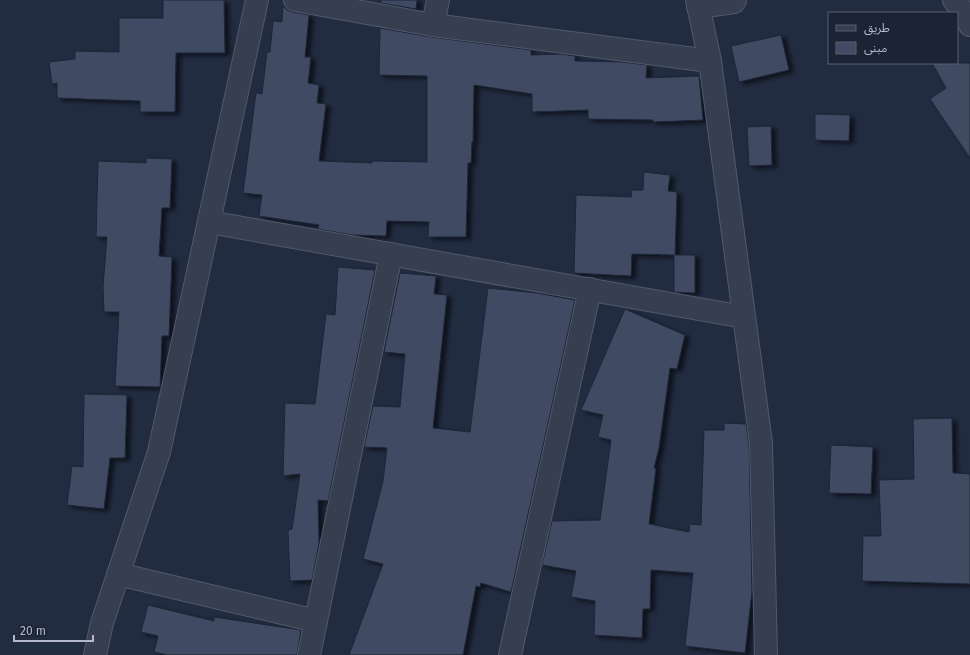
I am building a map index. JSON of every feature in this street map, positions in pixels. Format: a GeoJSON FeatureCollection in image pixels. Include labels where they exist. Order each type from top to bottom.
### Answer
{"type":"FeatureCollection","features":[{"type":"Feature","properties":{"kind":"street"},"geometry":{"type":"LineString","coordinates":[[95,655],[102,623],[159,452],[257,0]]}},
{"type":"Feature","properties":{"kind":"street"},"geometry":{"type":"LineString","coordinates":[[295,0],[433,25],[710,61]]}},
{"type":"Feature","properties":{"kind":"street"},"geometry":{"type":"LineString","coordinates":[[433,25],[438,0]]}},
{"type":"Feature","properties":{"kind":"street"},"geometry":{"type":"LineString","coordinates":[[735,0],[734,2],[698,3],[710,61],[761,443],[766,655]]}},
{"type":"Feature","properties":{"kind":"street"},"geometry":{"type":"LineString","coordinates":[[954,0],[967,18],[970,25]]}},
{"type":"Feature","properties":{"kind":"street"},"geometry":{"type":"LineString","coordinates":[[209,222],[744,317]]}},
{"type":"Feature","properties":{"kind":"street"},"geometry":{"type":"LineString","coordinates":[[309,655],[391,254]]}},
{"type":"Feature","properties":{"kind":"street"},"geometry":{"type":"LineString","coordinates":[[510,655],[590,289]]}},
{"type":"Feature","properties":{"kind":"street"},"geometry":{"type":"LineString","coordinates":[[118,574],[316,621]]}},
{"type":"Feature","properties":{"kind":"building"},"geometry":{"type":"Polygon","coordinates":[[[163,0],[224,0],[225,53],[176,53],[175,112],[140,112],[140,101],[57,98],[57,83],[52,84],[49,62],[75,59],[75,51],[119,52],[119,18],[163,18],[163,0]]]}},
{"type":"Feature","properties":{"kind":"building"},"geometry":{"type":"Polygon","coordinates":[[[381,0],[417,0],[416,9],[381,3],[381,0]]]}},
{"type":"Feature","properties":{"kind":"building"},"geometry":{"type":"Polygon","coordinates":[[[283,6],[292,12],[309,15],[305,57],[311,57],[308,83],[319,85],[317,103],[326,104],[319,161],[372,163],[372,161],[427,162],[427,76],[379,75],[380,28],[431,37],[531,50],[531,55],[561,54],[575,56],[575,61],[622,62],[647,65],[646,78],[699,76],[703,120],[653,122],[653,120],[588,119],[588,110],[532,112],[532,94],[474,85],[473,142],[471,163],[468,163],[466,237],[428,237],[429,222],[387,221],[386,236],[352,235],[318,229],[319,225],[259,216],[262,195],[243,193],[256,93],[262,94],[267,52],[270,52],[273,21],[282,22],[283,6]]]}},
{"type":"Feature","properties":{"kind":"building"},"geometry":{"type":"Polygon","coordinates":[[[781,35],[789,70],[739,82],[731,46],[781,35]]]}},
{"type":"Feature","properties":{"kind":"building"},"geometry":{"type":"Polygon","coordinates":[[[970,63],[970,158],[930,99],[946,88],[933,64],[970,63]]]}},
{"type":"Feature","properties":{"kind":"building"},"geometry":{"type":"Polygon","coordinates":[[[815,114],[850,115],[849,141],[815,140],[815,114]]]}},
{"type":"Feature","properties":{"kind":"building"},"geometry":{"type":"Polygon","coordinates":[[[771,126],[772,165],[749,166],[747,127],[771,126]]]}},
{"type":"Feature","properties":{"kind":"building"},"geometry":{"type":"Polygon","coordinates":[[[146,158],[172,159],[170,208],[162,208],[159,256],[172,257],[169,336],[162,336],[160,387],[115,386],[119,312],[104,312],[103,286],[107,237],[96,237],[98,161],[146,163],[146,158]]]}},
{"type":"Feature","properties":{"kind":"building"},"geometry":{"type":"Polygon","coordinates":[[[644,172],[670,175],[668,191],[677,192],[675,255],[695,255],[695,293],[674,292],[674,255],[632,254],[631,276],[574,273],[576,195],[631,197],[632,190],[643,190],[644,172]]]}},
{"type":"Feature","properties":{"kind":"building"},"geometry":{"type":"Polygon","coordinates":[[[338,267],[375,270],[328,501],[318,500],[319,543],[312,580],[290,581],[288,530],[292,529],[300,474],[283,476],[285,403],[315,404],[326,314],[335,315],[338,267]]]}},
{"type":"Feature","properties":{"kind":"building"},"geometry":{"type":"Polygon","coordinates":[[[400,273],[436,276],[434,294],[447,295],[433,428],[470,432],[488,288],[537,293],[575,300],[511,592],[481,583],[480,587],[476,586],[463,655],[349,655],[383,564],[363,559],[383,481],[387,448],[364,447],[373,406],[400,407],[405,354],[384,352],[400,273]]]}},
{"type":"Feature","properties":{"kind":"building"},"geometry":{"type":"Polygon","coordinates":[[[625,309],[685,335],[677,369],[670,368],[659,448],[654,468],[656,468],[649,524],[689,532],[690,524],[701,525],[704,430],[724,430],[724,423],[746,424],[749,444],[752,591],[745,653],[685,646],[693,573],[651,570],[650,609],[643,609],[642,638],[594,635],[595,601],[571,597],[576,571],[542,565],[552,521],[600,520],[611,440],[598,437],[603,415],[581,410],[625,309]]]}},
{"type":"Feature","properties":{"kind":"building"},"geometry":{"type":"Polygon","coordinates":[[[84,394],[127,395],[125,458],[110,458],[104,509],[67,505],[72,466],[83,467],[84,394]]]}},
{"type":"Feature","properties":{"kind":"building"},"geometry":{"type":"Polygon","coordinates":[[[952,418],[953,473],[970,474],[970,584],[862,581],[863,536],[881,536],[879,480],[914,479],[913,419],[952,418]]]}},
{"type":"Feature","properties":{"kind":"building"},"geometry":{"type":"Polygon","coordinates":[[[831,445],[873,447],[871,494],[829,493],[831,445]]]}},
{"type":"Feature","properties":{"kind":"building"},"geometry":{"type":"Polygon","coordinates":[[[148,605],[214,621],[214,617],[301,630],[297,655],[167,655],[154,652],[158,636],[141,632],[148,605]]]}}]}
